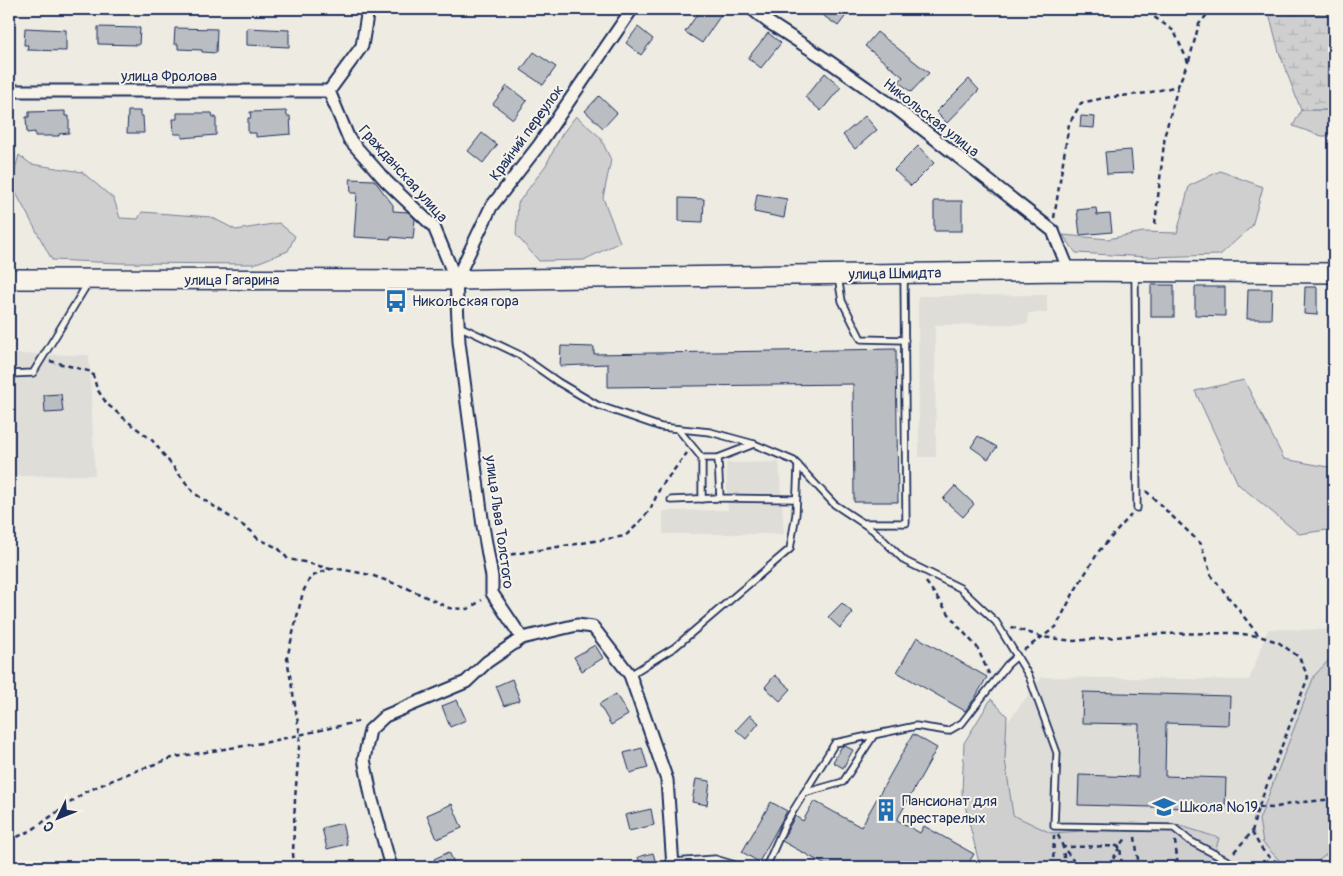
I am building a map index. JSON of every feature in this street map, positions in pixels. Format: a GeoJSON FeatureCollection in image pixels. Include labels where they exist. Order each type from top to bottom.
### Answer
{"type":"FeatureCollection","features":[{"type":"Feature","properties":{"kind":"main road","name":"улица Шмидта"},"geometry":{"type":"LineString","coordinates":[[456,280],[1069,271],[1334,273]]}},
{"type":"Feature","properties":{"kind":"main road","name":"улица Гагарина"},"geometry":{"type":"LineString","coordinates":[[9,280],[456,280]]}},
{"type":"Feature","properties":{"kind":"street"},"geometry":{"type":"LineString","coordinates":[[328,91],[362,46],[368,9]]}},
{"type":"Feature","properties":{"kind":"street","name":"Крайний переулок"},"geometry":{"type":"LineString","coordinates":[[456,280],[491,207],[539,145],[632,9]]}},
{"type":"Feature","properties":{"kind":"street","name":"Никольская улица"},"geometry":{"type":"LineString","coordinates":[[752,9],[768,22],[897,109],[1052,232],[1069,271]]}},
{"type":"Feature","properties":{"kind":"street","name":"улица Фролова"},"geometry":{"type":"LineString","coordinates":[[9,91],[328,91]]}},
{"type":"Feature","properties":{"kind":"street","name":"Гражданская улица"},"geometry":{"type":"LineString","coordinates":[[328,91],[349,139],[386,181],[434,227],[456,280]]}},
{"type":"Feature","properties":{"kind":"street","name":"улица Льва Толстого"},"geometry":{"type":"LineString","coordinates":[[456,280],[458,326],[483,526],[492,577],[492,593],[522,638]]}},
{"type":"Feature","properties":{"kind":"street"},"geometry":{"type":"LineString","coordinates":[[391,867],[372,800],[364,759],[370,730],[385,716],[466,682],[487,662],[522,638],[577,624],[593,627],[630,675],[667,780],[670,845],[673,865]]}},
{"type":"Feature","properties":{"kind":"lane"},"geometry":{"type":"LineString","coordinates":[[1135,272],[1137,508]]}},
{"type":"Feature","properties":{"kind":"lane"},"geometry":{"type":"LineString","coordinates":[[863,523],[906,523],[904,274]]}},
{"type":"Feature","properties":{"kind":"lane"},"geometry":{"type":"LineString","coordinates":[[838,275],[842,302],[861,339],[905,340]]}},
{"type":"Feature","properties":{"kind":"lane"},"geometry":{"type":"LineString","coordinates":[[9,374],[33,373],[90,280]]}},
{"type":"Feature","properties":{"kind":"lane"},"geometry":{"type":"LineString","coordinates":[[458,326],[518,354],[558,382],[597,405],[661,427],[710,432],[754,444],[794,461],[834,504],[873,530],[905,561],[960,588],[996,622],[1029,676],[1057,754],[1054,826],[1174,828],[1190,841],[1239,867]]}},
{"type":"Feature","properties":{"kind":"lane"},"geometry":{"type":"LineString","coordinates":[[678,429],[702,458],[702,499]]}},
{"type":"Feature","properties":{"kind":"lane"},"geometry":{"type":"LineString","coordinates":[[702,458],[718,458],[754,444]]}},
{"type":"Feature","properties":{"kind":"lane"},"geometry":{"type":"LineString","coordinates":[[718,458],[720,498]]}},
{"type":"Feature","properties":{"kind":"lane"},"geometry":{"type":"LineString","coordinates":[[630,675],[675,647],[790,549],[796,514],[798,465]]}},
{"type":"Feature","properties":{"kind":"lane"},"geometry":{"type":"LineString","coordinates":[[671,500],[796,498]]}},
{"type":"Feature","properties":{"kind":"lane"},"geometry":{"type":"LineString","coordinates":[[766,867],[785,824],[835,743],[916,726],[948,731],[962,723],[1007,665],[1017,656]]}},
{"type":"Feature","properties":{"kind":"lane"},"geometry":{"type":"LineString","coordinates":[[804,793],[843,782],[874,735]]}},
{"type":"Feature","properties":{"kind":"lane"},"geometry":{"type":"LineString","coordinates":[[673,865],[715,859],[742,867]]}},
{"type":"Feature","properties":{"kind":"path"},"geometry":{"type":"LineString","coordinates":[[1142,9],[1174,31],[1188,62]]}},
{"type":"Feature","properties":{"kind":"path"},"geometry":{"type":"LineString","coordinates":[[1155,224],[1165,134],[1178,86],[1188,62],[1199,24],[1212,9]]}},
{"type":"Feature","properties":{"kind":"path"},"geometry":{"type":"LineString","coordinates":[[1052,232],[1069,124],[1081,103],[1147,93],[1178,86]]}},
{"type":"Feature","properties":{"kind":"path"},"geometry":{"type":"LineString","coordinates":[[42,359],[92,372],[97,389],[107,404],[152,440],[194,493],[258,538],[278,548],[288,559],[330,569]]}},
{"type":"Feature","properties":{"kind":"path"},"geometry":{"type":"LineString","coordinates":[[490,564],[501,556],[625,536],[650,510],[660,488],[682,458],[694,447]]}},
{"type":"Feature","properties":{"kind":"path"},"geometry":{"type":"LineString","coordinates":[[1136,481],[1201,544],[1211,575],[1259,636]]}},
{"type":"Feature","properties":{"kind":"path"},"geometry":{"type":"LineString","coordinates":[[1017,656],[1056,627],[1074,592],[1099,551],[1137,508]]}},
{"type":"Feature","properties":{"kind":"path"},"geometry":{"type":"LineString","coordinates":[[294,867],[295,800],[300,735],[287,658],[303,592],[310,578],[318,573],[334,568],[371,575],[408,588],[449,608],[468,609],[492,593]]}},
{"type":"Feature","properties":{"kind":"path"},"geometry":{"type":"LineString","coordinates":[[918,568],[931,591],[957,625],[978,647],[993,683]]}},
{"type":"Feature","properties":{"kind":"path"},"geometry":{"type":"LineString","coordinates":[[996,622],[1042,637],[1074,641],[1147,634],[1235,633],[1259,636],[1278,642],[1299,657],[1308,677],[1259,807],[1252,832],[1235,849],[1229,862]]}},
{"type":"Feature","properties":{"kind":"path"},"geometry":{"type":"LineString","coordinates":[[9,841],[32,830],[85,792],[128,774],[175,758],[268,742],[385,716]]}},
{"type":"Feature","properties":{"kind":"path"},"geometry":{"type":"LineString","coordinates":[[1259,807],[1273,808],[1294,803],[1334,799]]}},
{"type":"Feature","properties":{"kind":"path"},"geometry":{"type":"LineString","coordinates":[[1054,826],[1063,847],[1078,867]]}},
{"type":"Feature","properties":{"kind":"path"},"geometry":{"type":"LineString","coordinates":[[1053,867],[1054,826]]}},
{"type":"Feature","properties":{"kind":"path"},"geometry":{"type":"LineString","coordinates":[[1109,867],[1120,846],[1134,828]]}},
{"type":"Feature","properties":{"kind":"path"},"geometry":{"type":"LineString","coordinates":[[1134,828],[1138,867]]}},
{"type":"Feature","properties":{"kind":"path"},"geometry":{"type":"LineString","coordinates":[[1174,828],[1178,867]]}},
{"type":"Feature","properties":{"kind":"path"},"geometry":{"type":"LineString","coordinates":[[1252,832],[1262,850],[1274,862],[1292,867]]}},
{"type":"Feature","properties":{"kind":"path"},"geometry":{"type":"LineString","coordinates":[[1063,847],[1120,846]]}},
{"type":"Feature","properties":{"kind":"path"},"geometry":{"type":"LineString","coordinates":[[1120,846],[1122,867]]}},
{"type":"Feature","properties":{"kind":"path"},"geometry":{"type":"LineString","coordinates":[[1063,847],[1064,867]]}},
{"type":"Feature","properties":{"kind":"shaded area"},"geometry":{"type":"Polygon","coordinates":[[[1047,295],[1047,313],[1028,313],[1028,324],[935,325],[936,457],[919,457],[918,296],[1047,295]]]}},
{"type":"Feature","properties":{"kind":"shaded area"},"geometry":{"type":"Polygon","coordinates":[[[9,354],[89,355],[95,475],[9,476],[9,354]]]}},
{"type":"Feature","properties":{"kind":"shaded area"},"geometry":{"type":"Polygon","coordinates":[[[779,462],[784,534],[663,534],[663,511],[728,510],[726,463],[779,462]]]}},
{"type":"Feature","properties":{"kind":"shaded area","name":"Школа №19"},"geometry":{"type":"Polygon","coordinates":[[[1268,629],[1334,630],[1334,867],[998,867],[989,746],[1042,677],[1249,680],[1268,629]]]}},
{"type":"Feature","properties":{"kind":"green space"},"geometry":{"type":"Polygon","coordinates":[[[1268,9],[1334,9],[1334,110],[1301,110],[1279,52],[1268,9]]]}},
{"type":"Feature","properties":{"kind":"green space"},"geometry":{"type":"Polygon","coordinates":[[[1301,110],[1334,110],[1334,136],[1322,136],[1293,126],[1301,110]]]}},
{"type":"Feature","properties":{"kind":"green space"},"geometry":{"type":"Polygon","coordinates":[[[576,116],[600,137],[611,160],[603,198],[620,242],[584,260],[539,261],[516,235],[518,203],[546,165],[562,134],[576,116]]]}},
{"type":"Feature","properties":{"kind":"green space"},"geometry":{"type":"Polygon","coordinates":[[[19,155],[31,164],[82,172],[114,199],[120,218],[138,219],[142,212],[211,217],[236,230],[279,223],[295,236],[288,251],[254,264],[119,263],[52,260],[11,184],[19,155]]]}},
{"type":"Feature","properties":{"kind":"green space"},"geometry":{"type":"Polygon","coordinates":[[[1220,171],[1263,187],[1252,226],[1220,255],[1148,257],[1076,253],[1063,235],[1108,239],[1143,232],[1177,233],[1189,186],[1220,171]]]}},
{"type":"Feature","properties":{"kind":"green space"},"geometry":{"type":"Polygon","coordinates":[[[1244,380],[1284,459],[1334,468],[1334,529],[1299,534],[1238,484],[1195,391],[1244,380]]]}},
{"type":"Feature","properties":{"kind":"green space"},"geometry":{"type":"Polygon","coordinates":[[[1334,659],[1334,848],[1317,862],[1297,866],[1280,861],[1263,843],[1259,820],[1314,676],[1328,661],[1334,659]]]}},
{"type":"Feature","properties":{"kind":"green space"},"geometry":{"type":"Polygon","coordinates":[[[991,699],[1007,716],[1005,759],[1013,815],[1051,833],[1178,825],[1219,838],[1211,867],[980,867],[962,793],[964,743],[991,699]]]}},
{"type":"Feature","properties":{"kind":"building"},"geometry":{"type":"Polygon","coordinates":[[[701,9],[725,9],[702,43],[685,32],[701,9]]]}},
{"type":"Feature","properties":{"kind":"building"},"geometry":{"type":"Polygon","coordinates":[[[814,9],[851,9],[838,26],[814,9]]]}},
{"type":"Feature","properties":{"kind":"building"},"geometry":{"type":"Polygon","coordinates":[[[98,27],[140,28],[139,45],[98,44],[98,27]]]}},
{"type":"Feature","properties":{"kind":"building"},"geometry":{"type":"Polygon","coordinates":[[[638,27],[653,39],[641,55],[626,43],[638,27]]]}},
{"type":"Feature","properties":{"kind":"building"},"geometry":{"type":"Polygon","coordinates":[[[25,28],[66,30],[66,51],[27,50],[28,45],[24,45],[25,28]]]}},
{"type":"Feature","properties":{"kind":"building"},"geometry":{"type":"Polygon","coordinates":[[[175,28],[217,29],[216,53],[202,52],[202,50],[178,49],[178,44],[174,44],[175,28]]]}},
{"type":"Feature","properties":{"kind":"building"},"geometry":{"type":"Polygon","coordinates":[[[247,28],[289,30],[289,47],[247,45],[247,28]]]}},
{"type":"Feature","properties":{"kind":"building"},"geometry":{"type":"Polygon","coordinates":[[[877,32],[929,73],[911,92],[899,82],[903,77],[865,46],[877,32]]]}},
{"type":"Feature","properties":{"kind":"building"},"geometry":{"type":"Polygon","coordinates":[[[768,33],[781,43],[761,68],[748,58],[768,33]]]}},
{"type":"Feature","properties":{"kind":"building"},"geometry":{"type":"Polygon","coordinates":[[[534,52],[556,67],[543,85],[521,70],[534,52]]]}},
{"type":"Feature","properties":{"kind":"building"},"geometry":{"type":"Polygon","coordinates":[[[825,73],[841,87],[821,111],[805,97],[825,73]]]}},
{"type":"Feature","properties":{"kind":"building"},"geometry":{"type":"Polygon","coordinates":[[[969,79],[979,90],[947,123],[936,112],[969,79]]]}},
{"type":"Feature","properties":{"kind":"building"},"geometry":{"type":"Polygon","coordinates":[[[507,86],[527,101],[513,119],[493,104],[507,86]]]}},
{"type":"Feature","properties":{"kind":"building"},"geometry":{"type":"Polygon","coordinates":[[[599,96],[617,113],[603,128],[585,111],[599,96]]]}},
{"type":"Feature","properties":{"kind":"building"},"geometry":{"type":"Polygon","coordinates":[[[65,111],[65,116],[69,116],[69,133],[59,134],[59,136],[35,136],[35,132],[27,133],[26,117],[29,117],[29,112],[65,111]]]}},
{"type":"Feature","properties":{"kind":"building"},"geometry":{"type":"Polygon","coordinates":[[[128,111],[140,111],[140,116],[143,116],[144,133],[127,133],[128,111]]]}},
{"type":"Feature","properties":{"kind":"building"},"geometry":{"type":"Polygon","coordinates":[[[286,111],[287,116],[290,116],[291,134],[256,137],[256,133],[248,133],[248,118],[251,118],[250,112],[286,111]]]}},
{"type":"Feature","properties":{"kind":"building"},"geometry":{"type":"Polygon","coordinates":[[[177,113],[212,113],[213,117],[216,117],[216,135],[182,138],[182,134],[174,134],[173,119],[177,119],[177,113]]]}},
{"type":"Feature","properties":{"kind":"building"},"geometry":{"type":"Polygon","coordinates":[[[865,116],[877,130],[855,149],[843,135],[865,116]]]}},
{"type":"Feature","properties":{"kind":"building"},"geometry":{"type":"Polygon","coordinates":[[[1081,116],[1095,117],[1094,128],[1080,127],[1081,116]]]}},
{"type":"Feature","properties":{"kind":"building"},"geometry":{"type":"Polygon","coordinates":[[[482,133],[497,145],[483,163],[468,151],[482,133]]]}},
{"type":"Feature","properties":{"kind":"building"},"geometry":{"type":"Polygon","coordinates":[[[918,146],[934,163],[911,186],[894,170],[918,146]]]}},
{"type":"Feature","properties":{"kind":"building"},"geometry":{"type":"Polygon","coordinates":[[[1131,150],[1133,173],[1107,174],[1105,152],[1131,150]]]}},
{"type":"Feature","properties":{"kind":"building"},"geometry":{"type":"Polygon","coordinates":[[[350,179],[374,180],[393,205],[393,211],[408,212],[415,219],[413,239],[354,237],[357,193],[351,193],[350,179]]]}},
{"type":"Feature","properties":{"kind":"building"},"geometry":{"type":"Polygon","coordinates":[[[757,194],[787,199],[784,218],[754,212],[757,194]]]}},
{"type":"Feature","properties":{"kind":"building"},"geometry":{"type":"Polygon","coordinates":[[[679,198],[704,199],[703,222],[679,221],[679,198]]]}},
{"type":"Feature","properties":{"kind":"building"},"geometry":{"type":"Polygon","coordinates":[[[934,201],[962,201],[962,231],[934,231],[934,201]]]}},
{"type":"Feature","properties":{"kind":"building"},"geometry":{"type":"Polygon","coordinates":[[[1096,208],[1097,215],[1110,214],[1112,232],[1080,235],[1077,210],[1096,208]]]}},
{"type":"Feature","properties":{"kind":"building"},"geometry":{"type":"Polygon","coordinates":[[[1151,285],[1174,285],[1174,317],[1151,317],[1151,285]]]}},
{"type":"Feature","properties":{"kind":"building"},"geometry":{"type":"Polygon","coordinates":[[[1195,287],[1225,287],[1225,316],[1195,315],[1195,287]]]}},
{"type":"Feature","properties":{"kind":"building"},"geometry":{"type":"Polygon","coordinates":[[[1305,287],[1317,287],[1317,315],[1304,314],[1305,287]]]}},
{"type":"Feature","properties":{"kind":"building"},"geometry":{"type":"Polygon","coordinates":[[[1248,289],[1272,289],[1271,319],[1247,319],[1248,289]]]}},
{"type":"Feature","properties":{"kind":"building"},"geometry":{"type":"Polygon","coordinates":[[[561,346],[594,347],[594,354],[896,349],[898,502],[854,502],[853,384],[608,387],[608,364],[560,366],[561,346]]]}},
{"type":"Feature","properties":{"kind":"building"},"geometry":{"type":"Polygon","coordinates":[[[61,394],[63,412],[45,413],[44,395],[61,394]]]}},
{"type":"Feature","properties":{"kind":"building"},"geometry":{"type":"Polygon","coordinates":[[[978,436],[997,447],[988,459],[971,447],[978,436]]]}},
{"type":"Feature","properties":{"kind":"building"},"geometry":{"type":"Polygon","coordinates":[[[955,486],[974,504],[963,517],[943,499],[955,486]]]}},
{"type":"Feature","properties":{"kind":"building"},"geometry":{"type":"Polygon","coordinates":[[[842,603],[853,613],[840,628],[828,617],[842,603]]]}},
{"type":"Feature","properties":{"kind":"building"},"geometry":{"type":"Polygon","coordinates":[[[917,637],[987,677],[965,711],[897,672],[917,637]]]}},
{"type":"Feature","properties":{"kind":"building"},"geometry":{"type":"Polygon","coordinates":[[[595,645],[603,658],[582,671],[574,657],[595,645]]]}},
{"type":"Feature","properties":{"kind":"building"},"geometry":{"type":"Polygon","coordinates":[[[775,675],[791,689],[780,701],[765,687],[775,675]]]}},
{"type":"Feature","properties":{"kind":"building"},"geometry":{"type":"Polygon","coordinates":[[[512,679],[520,700],[504,706],[496,686],[512,679]]]}},
{"type":"Feature","properties":{"kind":"building"},"geometry":{"type":"Polygon","coordinates":[[[1083,692],[1230,696],[1229,725],[1166,723],[1165,776],[1226,778],[1225,809],[1078,805],[1079,775],[1138,777],[1139,724],[1082,723],[1083,692]]]}},
{"type":"Feature","properties":{"kind":"building"},"geometry":{"type":"Polygon","coordinates":[[[616,694],[628,715],[611,725],[599,704],[616,694]]]}},
{"type":"Feature","properties":{"kind":"building"},"geometry":{"type":"Polygon","coordinates":[[[457,700],[466,720],[450,727],[442,706],[457,700]]]}},
{"type":"Feature","properties":{"kind":"building"},"geometry":{"type":"Polygon","coordinates":[[[750,715],[759,723],[746,739],[736,730],[750,715]]]}},
{"type":"Feature","properties":{"kind":"building","name":"Пансионат для престарелых"},"geometry":{"type":"Polygon","coordinates":[[[913,734],[937,748],[897,820],[920,833],[924,826],[974,854],[966,867],[829,867],[782,841],[795,816],[803,821],[814,801],[861,827],[913,734]]]}},
{"type":"Feature","properties":{"kind":"building"},"geometry":{"type":"Polygon","coordinates":[[[842,746],[853,750],[843,768],[833,762],[842,746]]]}},
{"type":"Feature","properties":{"kind":"building"},"geometry":{"type":"Polygon","coordinates":[[[642,748],[648,768],[630,773],[624,753],[642,748]]]}},
{"type":"Feature","properties":{"kind":"building"},"geometry":{"type":"Polygon","coordinates":[[[696,779],[710,781],[707,805],[692,802],[696,779]]]}},
{"type":"Feature","properties":{"kind":"building"},"geometry":{"type":"Polygon","coordinates":[[[771,802],[787,811],[759,862],[742,852],[771,802]]]}},
{"type":"Feature","properties":{"kind":"building"},"geometry":{"type":"Polygon","coordinates":[[[452,804],[462,828],[437,839],[427,815],[452,804]]]}},
{"type":"Feature","properties":{"kind":"building"},"geometry":{"type":"Polygon","coordinates":[[[651,809],[654,825],[629,831],[625,815],[651,809]]]}},
{"type":"Feature","properties":{"kind":"building"},"geometry":{"type":"Polygon","coordinates":[[[342,823],[347,844],[327,849],[322,828],[342,823]]]}},
{"type":"Feature","properties":{"kind":"building"},"geometry":{"type":"Polygon","coordinates":[[[449,852],[456,867],[438,867],[434,859],[449,852]]]}},
{"type":"Feature","properties":{"kind":"building"},"geometry":{"type":"Polygon","coordinates":[[[653,853],[657,867],[641,867],[638,857],[653,853]]]}},
{"type":"Feature","properties":{"kind":"place","name":"Никольская гора"},"geometry":{"type":"Point","coordinates":[396,301]}},
{"type":"Feature","properties":{"kind":"place","name":"Школа №19"},"geometry":{"type":"Point","coordinates":[1164,807]}},
{"type":"Feature","properties":{"kind":"place","name":"Пансионат для престарелых"},"geometry":{"type":"Point","coordinates":[886,810]}}]}
